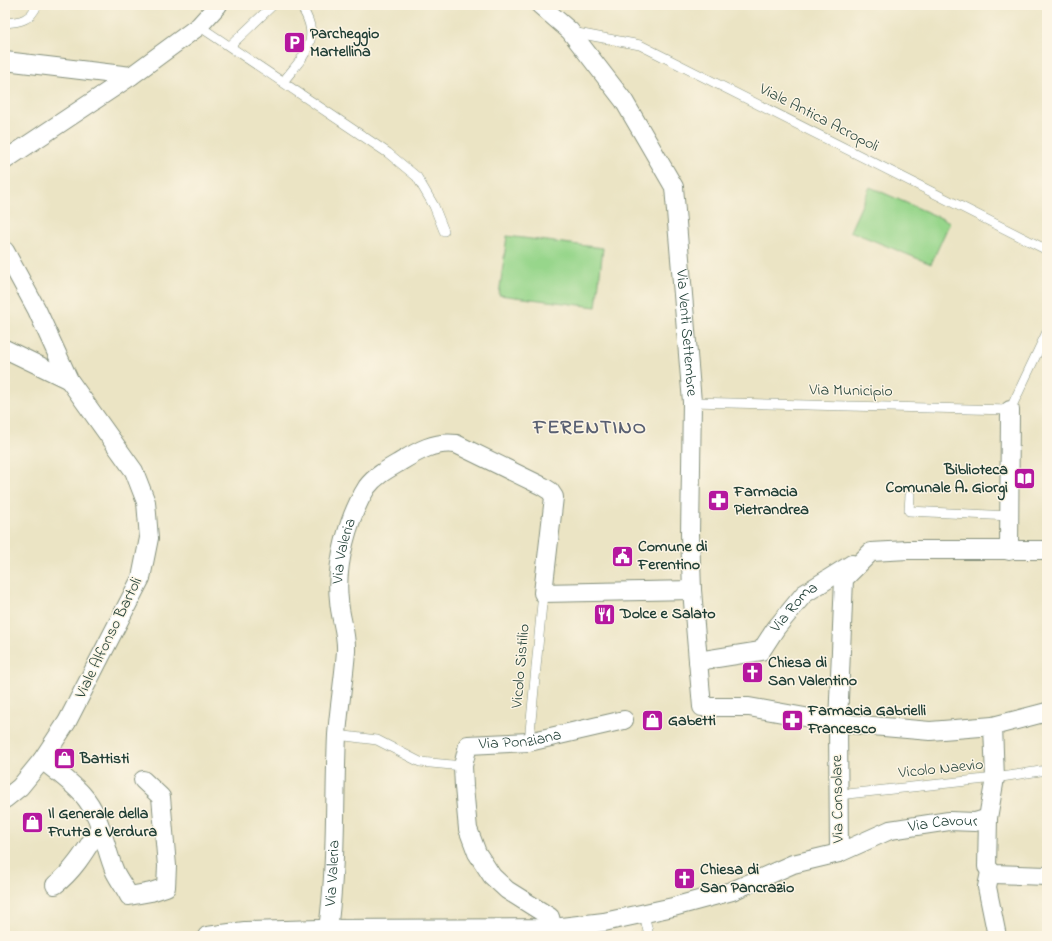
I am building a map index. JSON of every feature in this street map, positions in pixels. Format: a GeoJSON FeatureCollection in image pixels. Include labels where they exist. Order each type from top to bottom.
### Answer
{"type":"FeatureCollection","features":[{"type":"Feature","properties":{"kind":"street"},"geometry":{"type":"LineString","coordinates":[[5,160],[131,76],[199,26],[218,5]]}},
{"type":"Feature","properties":{"kind":"street","name":"Via Venti Settembre"},"geometry":{"type":"LineString","coordinates":[[540,5],[570,31],[624,101],[674,187],[692,402],[690,534],[692,590],[702,707],[749,708],[838,723]]}},
{"type":"Feature","properties":{"kind":"street"},"geometry":{"type":"LineString","coordinates":[[5,61],[131,76]]}},
{"type":"Feature","properties":{"kind":"street","name":"Viale Alfonso Bartoli"},"geometry":{"type":"LineString","coordinates":[[5,251],[37,310],[69,380],[134,471],[146,502],[149,538],[141,578],[67,722],[42,760],[20,787],[5,799]]}},
{"type":"Feature","properties":{"kind":"street","name":"Viale Alfonso Bartoli"},"geometry":{"type":"LineString","coordinates":[[5,348],[69,380]]}},
{"type":"Feature","properties":{"kind":"street"},"geometry":{"type":"LineString","coordinates":[[1009,551],[1010,410]]}},
{"type":"Feature","properties":{"kind":"street","name":"Via Valeria"},"geometry":{"type":"LineString","coordinates":[[328,929],[333,890],[337,735],[346,649],[345,630],[339,600],[339,573],[344,541],[357,506],[367,487],[376,477],[416,452],[434,445],[446,443],[456,444],[550,491],[554,496],[543,593]]}},
{"type":"Feature","properties":{"kind":"street"},"geometry":{"type":"LineString","coordinates":[[871,552],[908,550],[1047,550]]}},
{"type":"Feature","properties":{"kind":"street","name":"Via Roma"},"geometry":{"type":"LineString","coordinates":[[698,661],[761,651],[776,628],[804,594],[871,552]]}},
{"type":"Feature","properties":{"kind":"street","name":"Via Consolare"},"geometry":{"type":"LineString","coordinates":[[207,936],[250,931],[328,929],[553,928],[604,922],[644,914],[732,891],[793,864],[839,853],[838,723],[844,579],[871,552]]}},
{"type":"Feature","properties":{"kind":"street"},"geometry":{"type":"LineString","coordinates":[[543,593],[692,590]]}},
{"type":"Feature","properties":{"kind":"street"},"geometry":{"type":"LineString","coordinates":[[838,723],[930,731],[993,726],[1043,712]]}},
{"type":"Feature","properties":{"kind":"street","name":"Via Ponziana"},"geometry":{"type":"LineString","coordinates":[[553,928],[550,917],[507,890],[492,876],[477,853],[468,829],[462,766],[468,745],[529,742],[624,720]]}},
{"type":"Feature","properties":{"kind":"street"},"geometry":{"type":"LineString","coordinates":[[988,818],[995,778],[993,726]]}},
{"type":"Feature","properties":{"kind":"street"},"geometry":{"type":"LineString","coordinates":[[42,760],[66,778],[83,795],[106,840],[115,872],[129,896],[151,892],[166,887],[167,866],[161,797],[143,780]]}},
{"type":"Feature","properties":{"kind":"street","name":"Via Cavour"},"geometry":{"type":"LineString","coordinates":[[839,853],[890,830],[949,821],[975,822],[988,818],[987,860],[990,872],[987,887],[997,936]]}},
{"type":"Feature","properties":{"kind":"street"},"geometry":{"type":"LineString","coordinates":[[55,885],[65,878],[86,850],[100,827]]}},
{"type":"Feature","properties":{"kind":"street"},"geometry":{"type":"LineString","coordinates":[[990,872],[1000,876],[1047,876]]}},
{"type":"Feature","properties":{"kind":"lane"},"geometry":{"type":"LineString","coordinates":[[5,23],[21,22],[32,16],[36,5]]}},
{"type":"Feature","properties":{"kind":"lane"},"geometry":{"type":"LineString","coordinates":[[230,46],[273,5]]}},
{"type":"Feature","properties":{"kind":"lane"},"geometry":{"type":"LineString","coordinates":[[283,82],[308,50],[311,35],[307,15],[300,5]]}},
{"type":"Feature","properties":{"kind":"lane"},"geometry":{"type":"LineString","coordinates":[[199,26],[388,153],[417,177],[434,206],[444,231]]}},
{"type":"Feature","properties":{"kind":"lane","name":"Viale Antica Acropoli"},"geometry":{"type":"LineString","coordinates":[[570,31],[640,45],[1047,250]]}},
{"type":"Feature","properties":{"kind":"lane"},"geometry":{"type":"LineString","coordinates":[[1010,410],[1047,332]]}},
{"type":"Feature","properties":{"kind":"lane","name":"Via Municipio"},"geometry":{"type":"LineString","coordinates":[[692,402],[1010,410]]}},
{"type":"Feature","properties":{"kind":"lane"},"geometry":{"type":"LineString","coordinates":[[910,495],[909,510],[1010,516]]}},
{"type":"Feature","properties":{"kind":"lane","name":"Vicolo Sistilio"},"geometry":{"type":"LineString","coordinates":[[529,742],[543,593]]}},
{"type":"Feature","properties":{"kind":"lane"},"geometry":{"type":"LineString","coordinates":[[337,735],[377,740],[420,762],[462,766]]}},
{"type":"Feature","properties":{"kind":"lane","name":"Vicolo Naevio"},"geometry":{"type":"LineString","coordinates":[[838,795],[995,778],[1047,770]]}},
{"type":"Feature","properties":{"kind":"lane"},"geometry":{"type":"LineString","coordinates":[[644,914],[649,936]]}},
{"type":"Feature","properties":{"kind":"green space"},"geometry":{"type":"Polygon","coordinates":[[[870,187],[950,222],[931,264],[850,231],[870,187]]]}},
{"type":"Feature","properties":{"kind":"green space"},"geometry":{"type":"Polygon","coordinates":[[[507,236],[603,248],[596,307],[499,295],[507,236]]]}},
{"type":"Feature","properties":{"kind":"place","name":"Parcheggio Martellina"},"geometry":{"type":"Point","coordinates":[294,43]}},
{"type":"Feature","properties":{"kind":"place","name":"Biblioteca Comunale A. Giorgi"},"geometry":{"type":"Point","coordinates":[1024,479]}},
{"type":"Feature","properties":{"kind":"place","name":"Farmacia Pietrandrea"},"geometry":{"type":"Point","coordinates":[718,501]}},
{"type":"Feature","properties":{"kind":"place","name":"Comune di Ferentino"},"geometry":{"type":"Point","coordinates":[622,556]}},
{"type":"Feature","properties":{"kind":"place","name":"Dolce e Salato"},"geometry":{"type":"Point","coordinates":[605,614]}},
{"type":"Feature","properties":{"kind":"place","name":"Chiesa di San Valentino"},"geometry":{"type":"Point","coordinates":[752,672]}},
{"type":"Feature","properties":{"kind":"place","name":"Farmacia Gabrielli Francesco"},"geometry":{"type":"Point","coordinates":[792,720]}},
{"type":"Feature","properties":{"kind":"place","name":"Gabetti"},"geometry":{"type":"Point","coordinates":[653,721]}},
{"type":"Feature","properties":{"kind":"place","name":"Battisti"},"geometry":{"type":"Point","coordinates":[65,759]}},
{"type":"Feature","properties":{"kind":"place","name":"Il Generale della Frutta e Verdura"},"geometry":{"type":"Point","coordinates":[33,823]}},
{"type":"Feature","properties":{"kind":"place","name":"Chiesa di San Pancrazio"},"geometry":{"type":"Point","coordinates":[684,879]}},
{"type":"Feature","properties":{"kind":"district","name":"FERENTINO"},"geometry":{"type":"Point","coordinates":[590,428]}}]}
